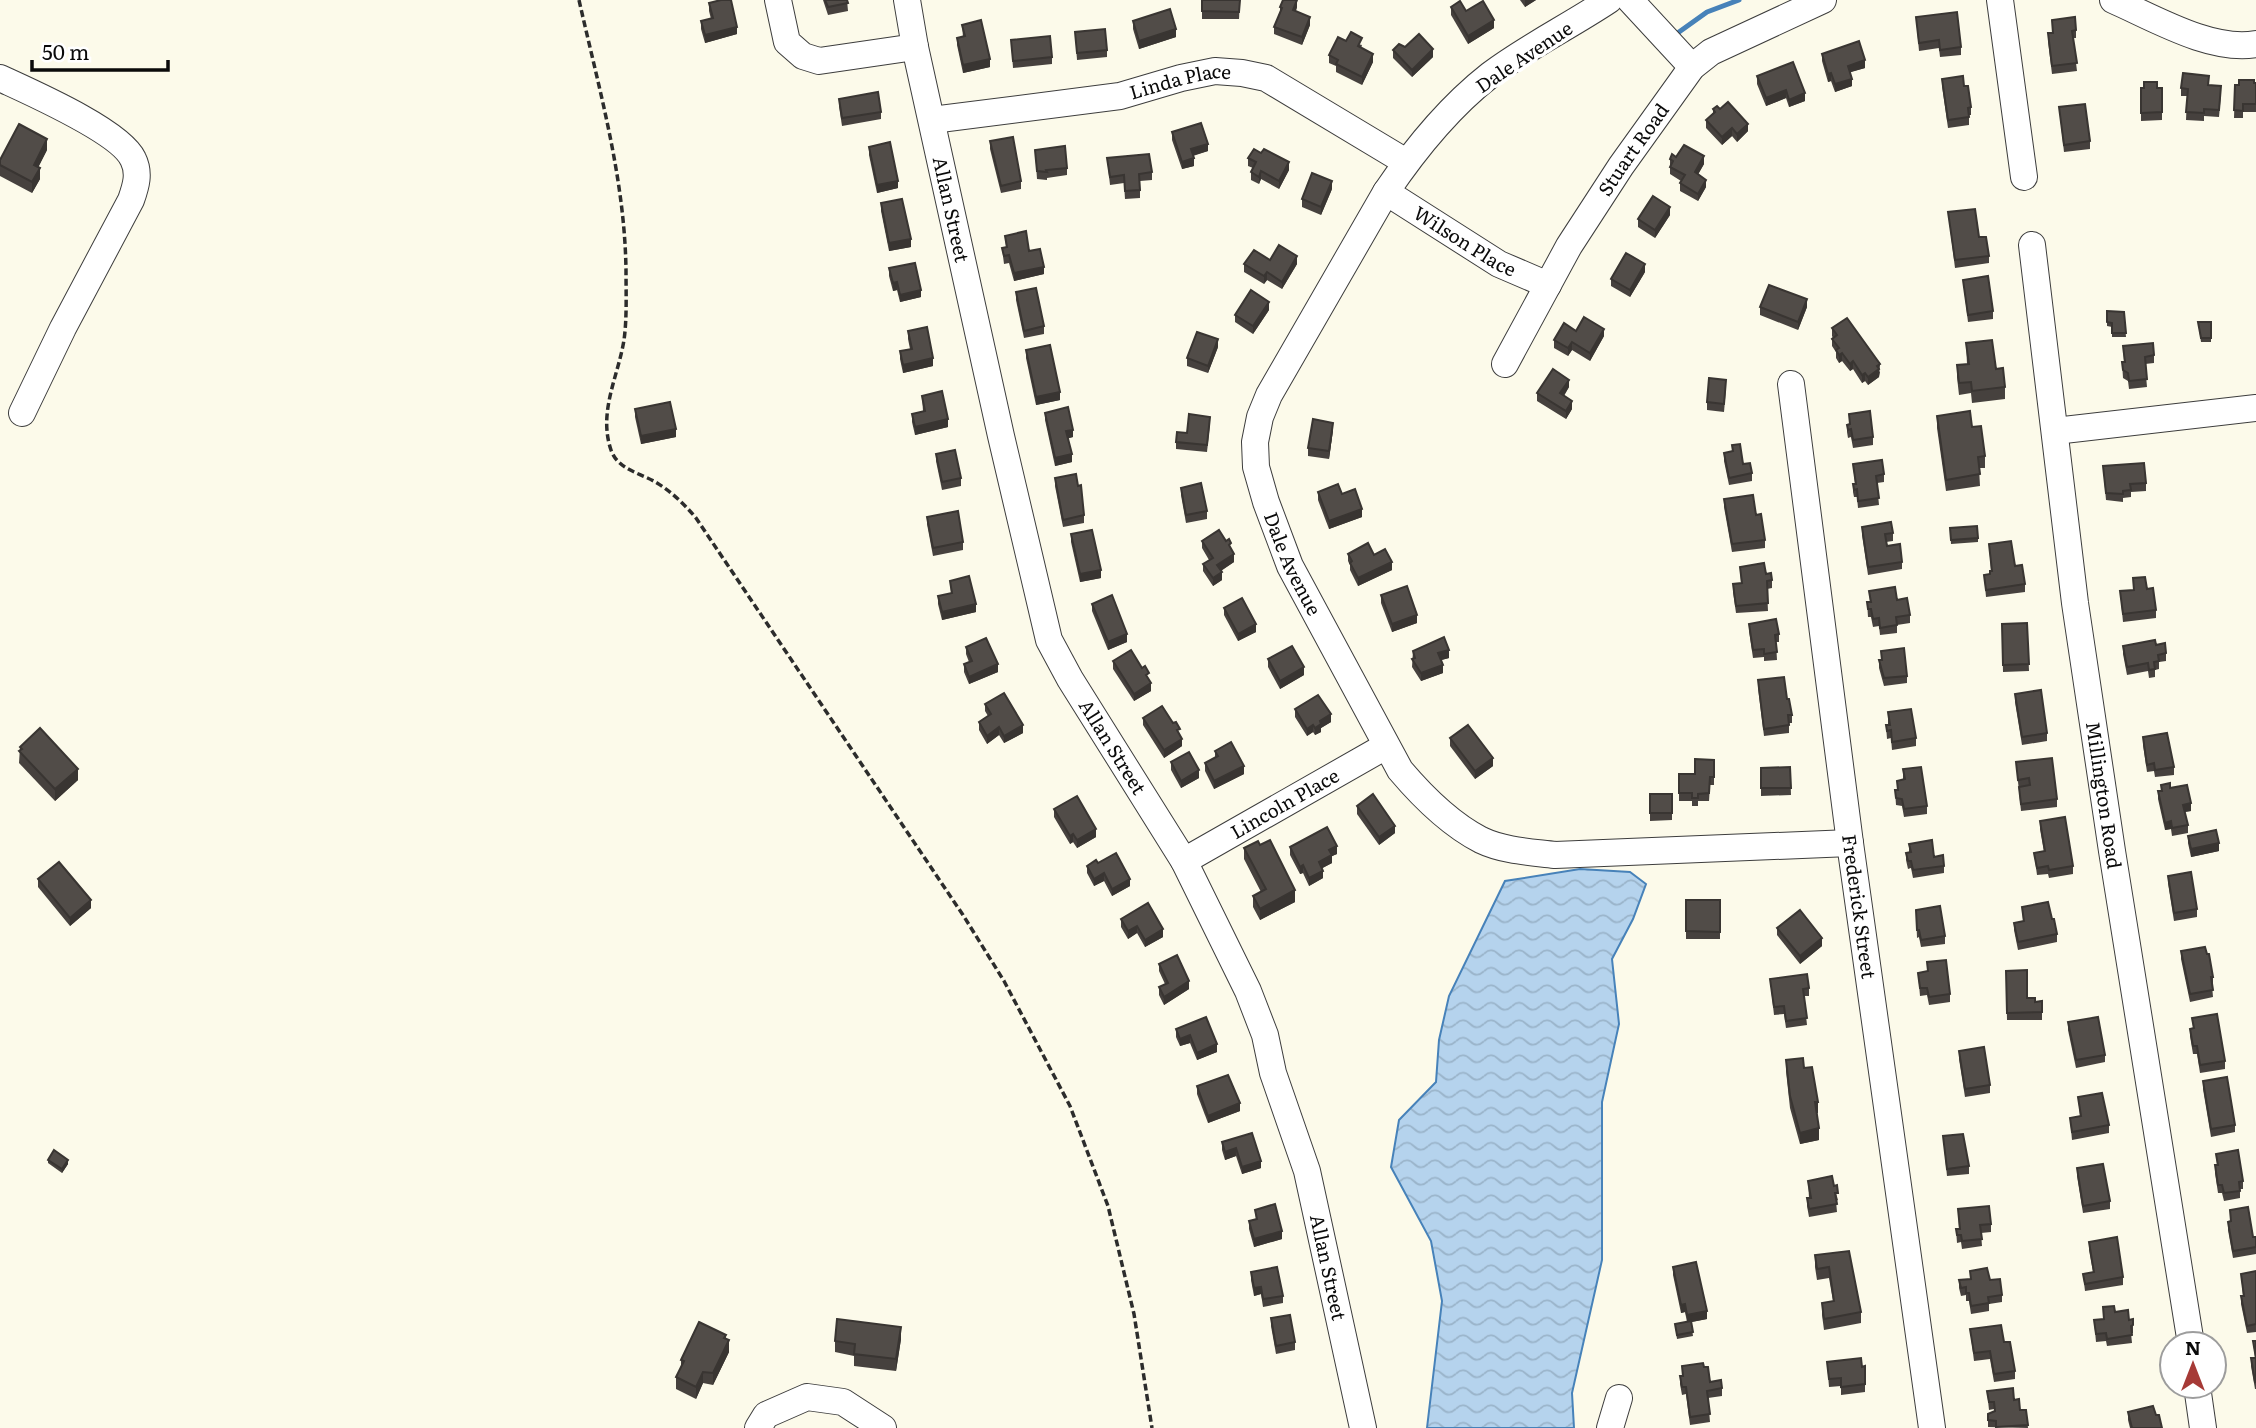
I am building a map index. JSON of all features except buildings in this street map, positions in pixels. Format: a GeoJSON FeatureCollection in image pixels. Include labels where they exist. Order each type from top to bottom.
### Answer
{"type":"FeatureCollection","features":[{"type":"Feature","properties":{"kind":"street"},"geometry":{"type":"LineString","coordinates":[[778,0],[787,42],[803,56],[819,61],[915,47]]}},
{"type":"Feature","properties":{"kind":"street","name":"Allan Street"},"geometry":{"type":"LineString","coordinates":[[907,0],[1001,436],[1049,640],[1070,679],[1184,861],[1248,991],[1265,1035],[1273,1073],[1307,1171],[1363,1428]]}},
{"type":"Feature","properties":{"kind":"street","name":"Dale Avenue"},"geometry":{"type":"LineString","coordinates":[[1609,0],[1532,46],[1490,75],[1448,112],[1406,162],[1269,395],[1260,417],[1255,442],[1256,467],[1290,566],[1399,770],[1420,794],[1451,820],[1482,840],[1513,850],[1555,855],[1850,843]]}},
{"type":"Feature","properties":{"kind":"street"},"geometry":{"type":"LineString","coordinates":[[1630,0],[1692,67]]}},
{"type":"Feature","properties":{"kind":"street","name":"Stuart Road"},"geometry":{"type":"LineString","coordinates":[[1505,364],[1569,246],[1621,166],[1692,67],[1711,52],[1823,0]]}},
{"type":"Feature","properties":{"kind":"street"},"geometry":{"type":"LineString","coordinates":[[2000,0],[2024,177]]}},
{"type":"Feature","properties":{"kind":"street"},"geometry":{"type":"LineString","coordinates":[[2113,0],[2181,30],[2227,46],[2256,44]]}},
{"type":"Feature","properties":{"kind":"street","name":"Linda Place"},"geometry":{"type":"LineString","coordinates":[[932,120],[1120,96],[1215,71],[1242,73],[1266,78],[1406,162]]}},
{"type":"Feature","properties":{"kind":"street"},"geometry":{"type":"LineString","coordinates":[[0,78],[84,119],[124,146],[133,158],[137,183],[131,200],[63,328],[22,413]]}},
{"type":"Feature","properties":{"kind":"street","name":"Wilson Place"},"geometry":{"type":"LineString","coordinates":[[1386,192],[1499,264],[1548,285]]}},
{"type":"Feature","properties":{"kind":"street","name":"Millington Road"},"geometry":{"type":"LineString","coordinates":[[2032,245],[2081,644],[2189,1330]]}},
{"type":"Feature","properties":{"kind":"street","name":"Frederick Street"},"geometry":{"type":"LineString","coordinates":[[1791,384],[1850,843],[1932,1428]]}},
{"type":"Feature","properties":{"kind":"street"},"geometry":{"type":"LineString","coordinates":[[2055,431],[2256,408]]}},
{"type":"Feature","properties":{"kind":"street","name":"Lincoln Place"},"geometry":{"type":"LineString","coordinates":[[1184,861],[1386,747]]}},
{"type":"Feature","properties":{"kind":"street"},"geometry":{"type":"LineString","coordinates":[[758,1428],[766,1415],[807,1397],[843,1402],[883,1428]]}},
{"type":"Feature","properties":{"kind":"street"},"geometry":{"type":"LineString","coordinates":[[1610,1428],[1619,1398]]}},
{"type":"Feature","properties":{"kind":"street"},"geometry":{"type":"LineString","coordinates":[[2199,1400],[2203,1428]]}},
{"type":"Feature","properties":{"kind":"path"},"geometry":{"type":"LineString","coordinates":[[579,0],[617,168],[626,270],[624,340],[609,394],[611,452],[626,469],[656,482],[685,504],[696,518],[963,915],[1004,981],[1070,1106],[1108,1206],[1134,1314],[1152,1428]]}},
{"type":"Feature","properties":{"kind":"water"},"geometry":{"type":"Polygon","coordinates":[[[1580,869],[1630,872],[1646,884],[1633,919],[1612,959],[1619,1024],[1602,1102],[1602,1260],[1572,1393],[1574,1428],[1427,1428],[1442,1301],[1431,1241],[1391,1167],[1399,1120],[1436,1082],[1439,1040],[1449,996],[1505,881],[1580,869]]]}},
{"type":"Feature","properties":{"kind":"waterway"},"geometry":{"type":"LineString","coordinates":[[1679,32],[1707,12],[1739,0]]}}]}
